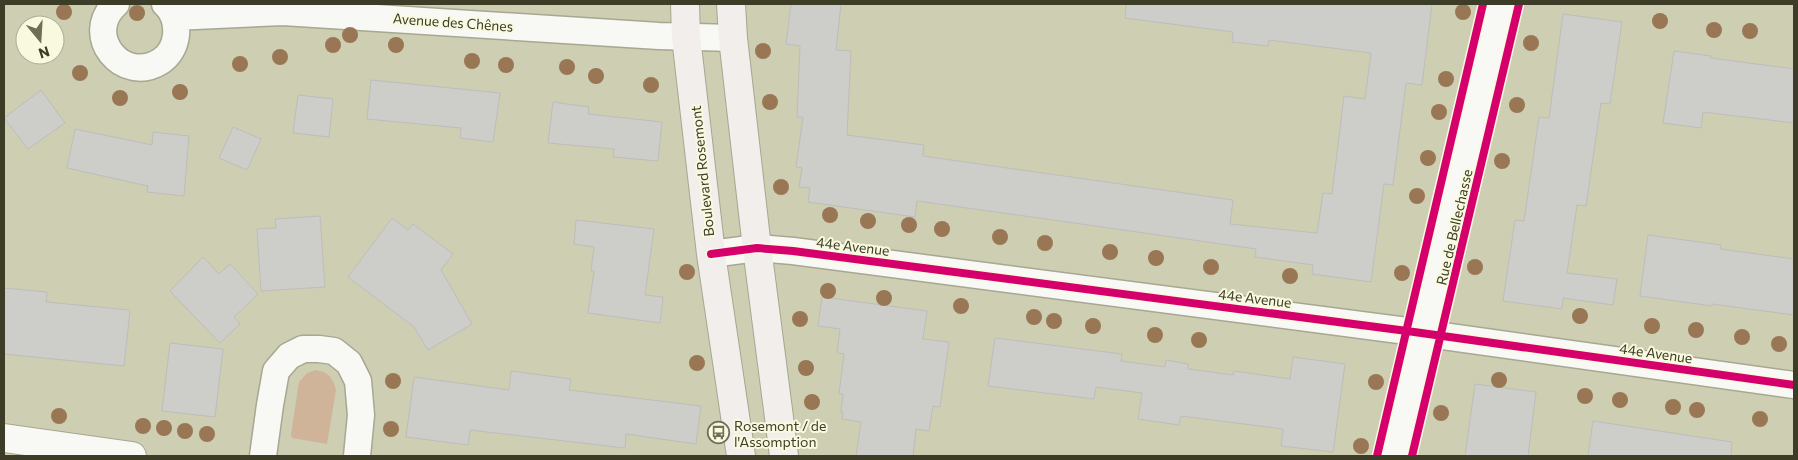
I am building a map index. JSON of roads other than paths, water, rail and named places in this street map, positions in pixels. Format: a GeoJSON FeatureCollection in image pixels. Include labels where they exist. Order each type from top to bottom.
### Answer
{"type":"FeatureCollection","features":[{"type":"Feature","properties":{"kind":"main road","name":"Boulevard Rosemont"},"geometry":{"type":"LineString","coordinates":[[685,4],[686,37],[711,254],[741,456]]}},
{"type":"Feature","properties":{"kind":"main road"},"geometry":{"type":"LineString","coordinates":[[731,4],[732,38],[784,456]]}},
{"type":"Feature","properties":{"kind":"main road"},"geometry":{"type":"LineString","coordinates":[[729,456],[733,408]]}},
{"type":"Feature","properties":{"kind":"street","name":"Avenue des Chênes"},"geometry":{"type":"LineString","coordinates":[[116,4],[105,18],[103,31],[105,43],[111,54],[120,62],[142,68],[163,60],[171,51],[176,40],[177,29],[169,11],[283,12],[686,37],[732,38]]}},
{"type":"Feature","properties":{"kind":"street","name":"Rue de Bellechasse"},"geometry":{"type":"LineString","coordinates":[[1396,456],[1501,4]]}},
{"type":"Feature","properties":{"kind":"street","name":"44e Avenue"},"geometry":{"type":"LineString","coordinates":[[711,254],[757,248],[793,251],[1425,334],[1794,385]]}},
{"type":"Feature","properties":{"kind":"street"},"geometry":{"type":"LineString","coordinates":[[263,456],[276,371],[289,356],[304,349],[319,349],[334,351],[342,357],[349,363],[358,381],[361,415],[357,456]]}},
{"type":"Feature","properties":{"kind":"street"},"geometry":{"type":"LineString","coordinates":[[4,438],[132,456]]}},
{"type":"Feature","properties":{"kind":"place","name":"Rosemont / de l'Assomption"},"geometry":{"type":"Point","coordinates":[718,433]}}]}
